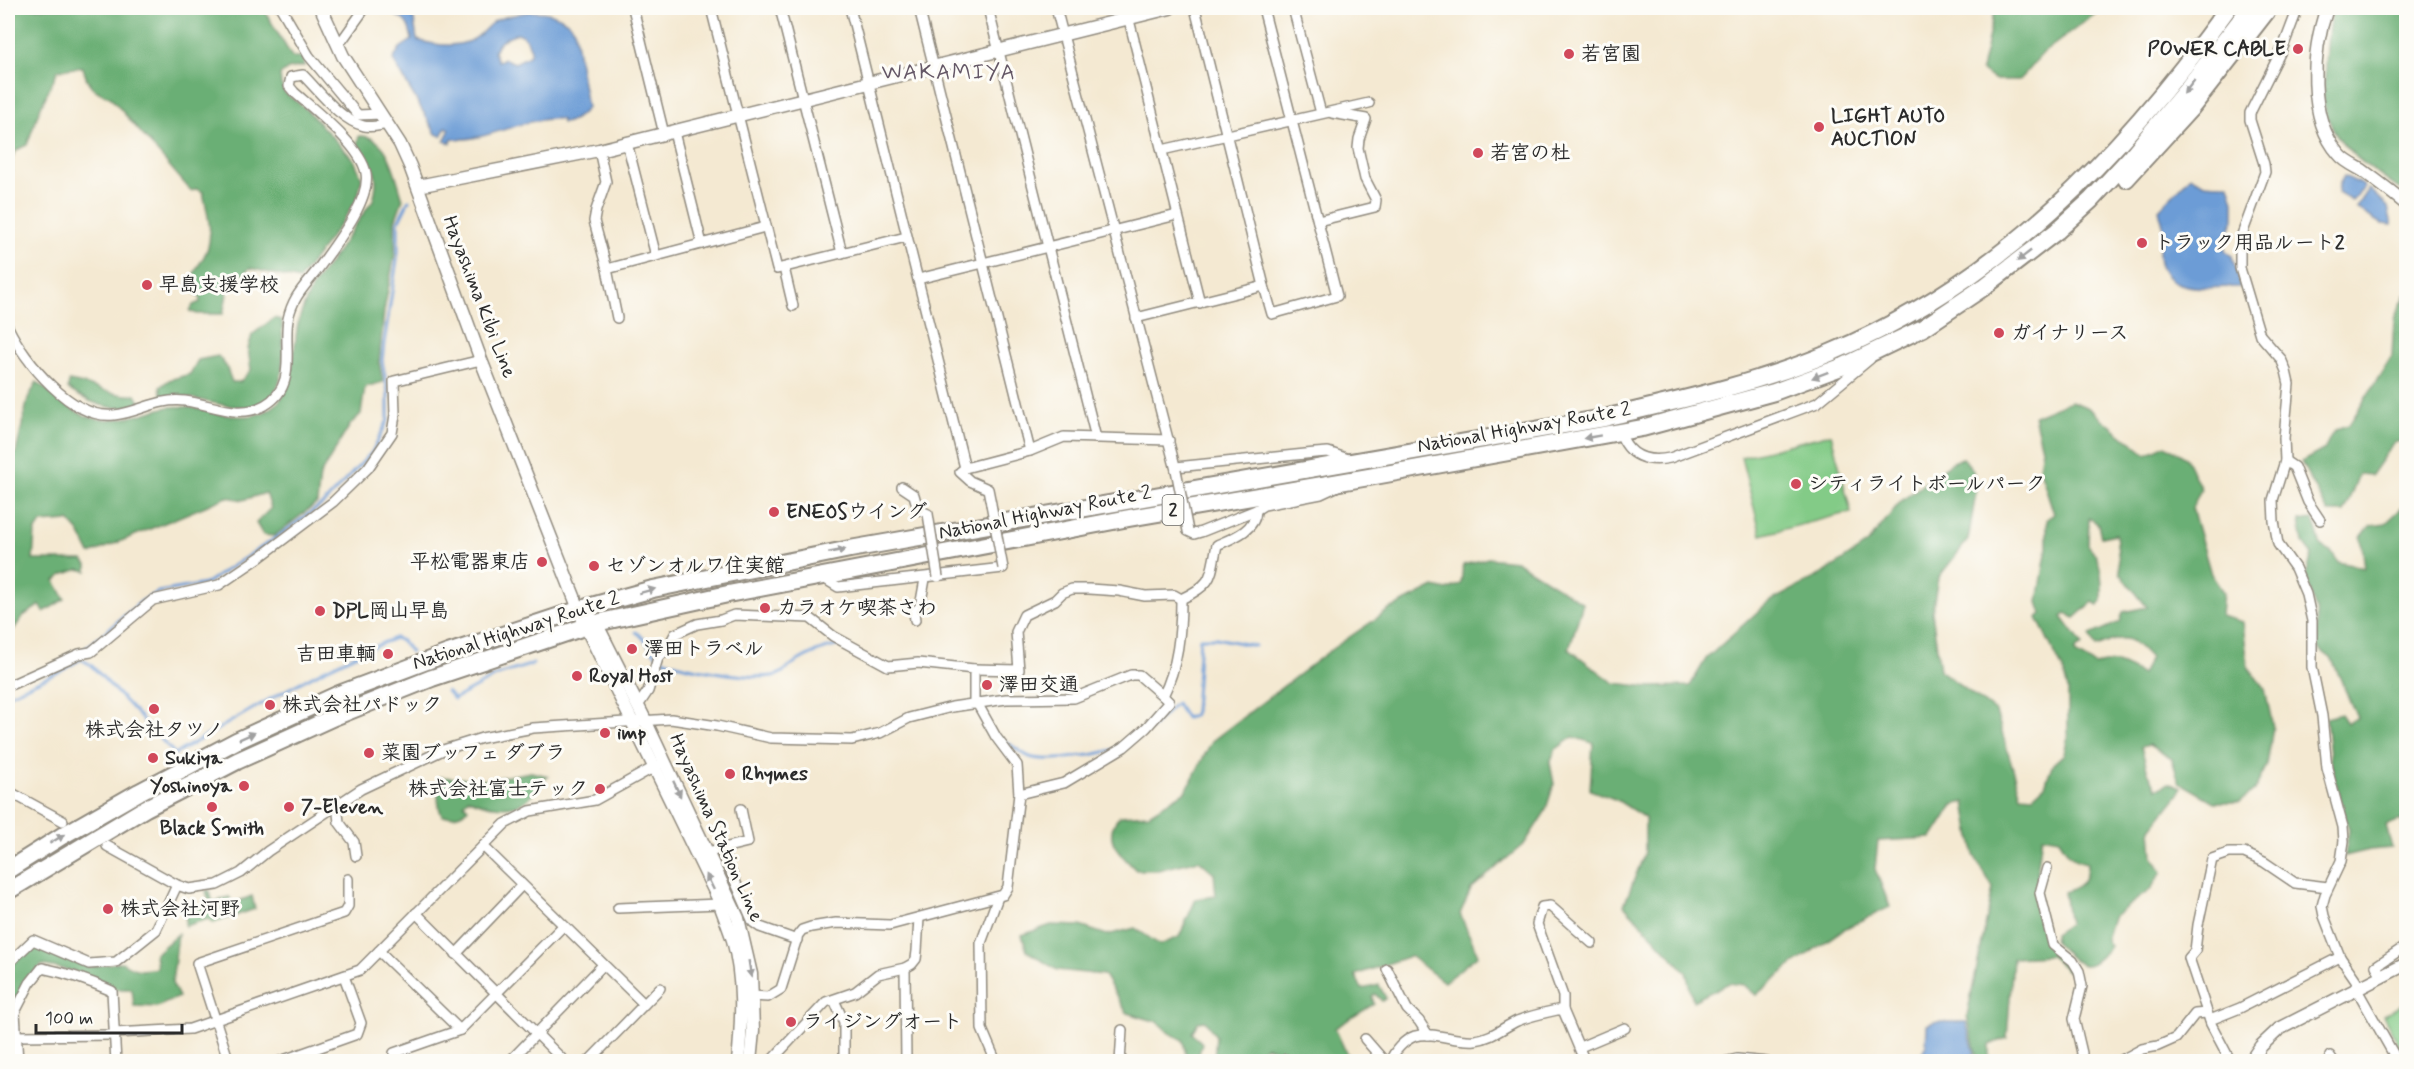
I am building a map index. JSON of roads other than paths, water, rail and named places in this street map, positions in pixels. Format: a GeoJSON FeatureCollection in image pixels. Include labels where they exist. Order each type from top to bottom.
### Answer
{"type":"FeatureCollection","features":[{"type":"Feature","properties":{"kind":"highway","name":"National Highway Route 2"},"geometry":{"type":"LineString","coordinates":[[8,891],[147,808],[248,756],[334,717],[432,678],[591,625],[820,576],[1129,518],[1620,432],[1710,411],[1774,392],[1881,349],[1923,328],[1984,287],[2058,231],[2128,160],[2250,8]]}},
{"type":"Feature","properties":{"kind":"highway"},"geometry":{"type":"LineString","coordinates":[[2058,231],[2084,216],[2108,197],[2156,147],[2270,8]]}},
{"type":"Feature","properties":{"kind":"highway","name":"National Highway Route 2"},"geometry":{"type":"LineString","coordinates":[[8,870],[139,792],[236,741],[339,694],[448,653],[581,609],[653,589],[850,549],[1604,418],[1768,376],[1829,353],[1868,336],[1961,283],[2033,229],[2089,177],[2126,136],[2224,12]]}},
{"type":"Feature","properties":{"kind":"main road","name":"Hayashima Kibi Line"},"geometry":{"type":"LineString","coordinates":[[321,8],[343,56],[400,144],[418,186],[481,360],[581,609],[591,625]]}},
{"type":"Feature","properties":{"kind":"main road"},"geometry":{"type":"LineString","coordinates":[[418,186],[599,150],[868,82],[1063,36],[1127,13],[1170,8]]}},
{"type":"Feature","properties":{"kind":"main road"},"geometry":{"type":"LineString","coordinates":[[2328,8],[2322,28],[2316,77],[2315,100],[2320,121],[2339,155],[2406,204]]}},
{"type":"Feature","properties":{"kind":"main road","name":"Hayashima Station Line"},"geometry":{"type":"LineString","coordinates":[[591,625],[645,720],[659,764],[720,904],[732,939],[740,978],[741,1014],[738,1062]]}},
{"type":"Feature","properties":{"kind":"main road","name":"Hayashima Station Line"},"geometry":{"type":"LineString","coordinates":[[591,625],[632,721],[659,764],[707,852],[738,918],[752,974],[753,1031],[750,1062]]}},
{"type":"Feature","properties":{"kind":"main road"},"geometry":{"type":"LineString","coordinates":[[2250,1062],[2261,1046],[2279,1029],[2406,964]]}},
{"type":"Feature","properties":{"kind":"street"},"geometry":{"type":"LineString","coordinates":[[281,8],[309,56],[358,115],[384,119]]}},
{"type":"Feature","properties":{"kind":"street"},"geometry":{"type":"LineString","coordinates":[[338,44],[344,39],[365,8]]}},
{"type":"Feature","properties":{"kind":"street"},"geometry":{"type":"LineString","coordinates":[[633,8],[702,244]]}},
{"type":"Feature","properties":{"kind":"street"},"geometry":{"type":"LineString","coordinates":[[711,8],[777,269],[906,237]]}},
{"type":"Feature","properties":{"kind":"street"},"geometry":{"type":"LineString","coordinates":[[780,8],[842,253]]}},
{"type":"Feature","properties":{"kind":"street"},"geometry":{"type":"LineString","coordinates":[[850,8],[965,468]]}},
{"type":"Feature","properties":{"kind":"street"},"geometry":{"type":"LineString","coordinates":[[919,8],[1030,451]]}},
{"type":"Feature","properties":{"kind":"street"},"geometry":{"type":"LineString","coordinates":[[988,8],[1096,438]]}},
{"type":"Feature","properties":{"kind":"street"},"geometry":{"type":"LineString","coordinates":[[1056,8],[1169,441],[1188,531],[1194,534],[1201,532],[1273,502],[1331,491],[1343,482]]}},
{"type":"Feature","properties":{"kind":"street"},"geometry":{"type":"LineString","coordinates":[[1195,8],[1263,286],[1272,314],[1337,296],[1263,8]]}},
{"type":"Feature","properties":{"kind":"street"},"geometry":{"type":"LineString","coordinates":[[1293,8],[1326,113]]}},
{"type":"Feature","properties":{"kind":"street"},"geometry":{"type":"LineString","coordinates":[[2298,8],[2284,45],[2250,113],[2265,172],[2243,231],[2239,253],[2243,281],[2260,335],[2281,359],[2286,371],[2289,396],[2284,438],[2285,461],[2273,500],[2274,521],[2278,544],[2295,568],[2306,594],[2312,621],[2312,667],[2322,716],[2327,768],[2343,827],[2341,861],[2328,887],[2322,906],[2340,957],[2398,1062]]}},
{"type":"Feature","properties":{"kind":"street"},"geometry":{"type":"LineString","coordinates":[[1127,13],[1200,303]]}},
{"type":"Feature","properties":{"kind":"street"},"geometry":{"type":"LineString","coordinates":[[8,327],[17,347],[43,380],[93,413],[111,416],[131,412],[157,402],[185,401],[235,412],[251,411],[265,405],[282,389],[287,376],[288,320],[294,299],[316,271],[360,205],[366,183],[366,173],[358,155],[289,87],[291,77],[303,75],[353,122],[366,127],[384,119]]}},
{"type":"Feature","properties":{"kind":"street"},"geometry":{"type":"LineString","coordinates":[[1162,150],[1369,103]]}},
{"type":"Feature","properties":{"kind":"street"},"geometry":{"type":"LineString","coordinates":[[1318,221],[1375,207],[1376,200],[1365,179],[1358,148],[1366,119],[1326,113]]}},
{"type":"Feature","properties":{"kind":"street"},"geometry":{"type":"LineString","coordinates":[[627,143],[656,256]]}},
{"type":"Feature","properties":{"kind":"street"},"geometry":{"type":"LineString","coordinates":[[599,150],[606,182],[594,222],[617,318]]}},
{"type":"Feature","properties":{"kind":"street"},"geometry":{"type":"LineString","coordinates":[[918,279],[1177,216]]}},
{"type":"Feature","properties":{"kind":"street"},"geometry":{"type":"LineString","coordinates":[[607,269],[765,227]]}},
{"type":"Feature","properties":{"kind":"street"},"geometry":{"type":"LineString","coordinates":[[784,268],[793,306]]}},
{"type":"Feature","properties":{"kind":"street"},"geometry":{"type":"LineString","coordinates":[[1136,318],[1263,286]]}},
{"type":"Feature","properties":{"kind":"street"},"geometry":{"type":"LineString","coordinates":[[1620,432],[1623,441],[1641,458],[1656,461],[1670,458],[1817,403],[1881,349]]}},
{"type":"Feature","properties":{"kind":"street"},"geometry":{"type":"LineString","coordinates":[[8,686],[91,652],[153,600],[219,585],[318,515],[368,468],[392,433],[395,415],[394,381],[481,360]]}},
{"type":"Feature","properties":{"kind":"street"},"geometry":{"type":"LineString","coordinates":[[820,576],[838,587],[925,579],[1003,568],[988,489],[970,481],[960,472],[965,468],[1030,451],[1064,437],[1169,441]]}},
{"type":"Feature","properties":{"kind":"street"},"geometry":{"type":"LineString","coordinates":[[1176,469],[1328,452],[1354,461]]}},
{"type":"Feature","properties":{"kind":"street"},"geometry":{"type":"LineString","coordinates":[[2285,461],[2294,466],[2308,502],[2320,520]]}},
{"type":"Feature","properties":{"kind":"street"},"geometry":{"type":"LineString","coordinates":[[902,487],[914,495],[918,509],[928,514],[938,577]]}},
{"type":"Feature","properties":{"kind":"street"},"geometry":{"type":"LineString","coordinates":[[1182,599],[1209,581],[1215,566],[1217,545],[1249,529],[1256,518],[1256,510]]}},
{"type":"Feature","properties":{"kind":"street"},"geometry":{"type":"LineString","coordinates":[[915,620],[915,612],[920,607],[925,579]]}},
{"type":"Feature","properties":{"kind":"street"},"geometry":{"type":"LineString","coordinates":[[638,706],[648,691],[659,656],[667,649],[675,634],[697,624],[734,615],[810,618],[833,636],[888,666],[918,663],[974,669],[1019,670],[1016,632],[1024,615],[1072,589],[1119,591],[1145,596],[1174,595],[1182,599]]}},
{"type":"Feature","properties":{"kind":"street"},"geometry":{"type":"LineString","coordinates":[[1163,696],[1170,683],[1180,636],[1182,599]]}},
{"type":"Feature","properties":{"kind":"street"},"geometry":{"type":"LineString","coordinates":[[752,996],[768,997],[781,989],[802,930],[836,923],[890,925],[1003,895],[1008,887],[1019,794],[1017,765],[974,704],[974,669]]}},
{"type":"Feature","properties":{"kind":"street"},"geometry":{"type":"LineString","coordinates":[[107,846],[177,885],[189,889],[217,885],[241,873],[268,851],[361,789],[443,750],[482,738],[533,728],[670,719],[717,726],[771,738],[852,740],[880,733],[909,718],[974,704],[1006,699],[1074,698],[1131,675],[1139,675],[1169,702],[1160,715],[1124,747],[1064,783],[1019,794]]}},
{"type":"Feature","properties":{"kind":"street"},"geometry":{"type":"LineString","coordinates":[[8,754],[10,787],[8,791],[20,795],[63,821]]}},
{"type":"Feature","properties":{"kind":"street"},"geometry":{"type":"LineString","coordinates":[[16,1036],[115,1034],[190,1029],[360,970],[505,824],[516,817],[546,807],[584,804],[595,800],[659,764]]}},
{"type":"Feature","properties":{"kind":"street"},"geometry":{"type":"LineString","coordinates":[[337,805],[339,822],[354,842],[356,856]]}},
{"type":"Feature","properties":{"kind":"street"},"geometry":{"type":"LineString","coordinates":[[707,852],[748,842],[741,809]]}},
{"type":"Feature","properties":{"kind":"street"},"geometry":{"type":"LineString","coordinates":[[483,846],[644,1004]]}},
{"type":"Feature","properties":{"kind":"street"},"geometry":{"type":"LineString","coordinates":[[721,849],[753,922],[760,927],[797,940]]}},
{"type":"Feature","properties":{"kind":"street"},"geometry":{"type":"LineString","coordinates":[[2231,1062],[2208,1016],[2189,958],[2195,951],[2212,859],[2229,853],[2244,853],[2264,862],[2295,883],[2328,887]]}},
{"type":"Feature","properties":{"kind":"street"},"geometry":{"type":"LineString","coordinates":[[2047,868],[2040,893],[2053,945],[2073,961],[2079,971],[2082,986],[2074,1019],[2082,1053],[2081,1062]]}},
{"type":"Feature","properties":{"kind":"street"},"geometry":{"type":"LineString","coordinates":[[229,1062],[197,963],[344,913],[348,906],[348,879]]}},
{"type":"Feature","properties":{"kind":"street"},"geometry":{"type":"LineString","coordinates":[[8,964],[33,940],[89,964],[116,962],[156,930],[177,885]]}},
{"type":"Feature","properties":{"kind":"street"},"geometry":{"type":"LineString","coordinates":[[456,954],[522,885]]}},
{"type":"Feature","properties":{"kind":"street"},"geometry":{"type":"LineString","coordinates":[[996,1062],[982,1029],[981,943],[998,897]]}},
{"type":"Feature","properties":{"kind":"street"},"geometry":{"type":"LineString","coordinates":[[618,908],[720,904]]}},
{"type":"Feature","properties":{"kind":"street"},"geometry":{"type":"LineString","coordinates":[[1585,1062],[1563,1010],[1563,996],[1537,924],[1542,907],[1550,906],[1592,943]]}},
{"type":"Feature","properties":{"kind":"street"},"geometry":{"type":"LineString","coordinates":[[416,914],[565,1062]]}},
{"type":"Feature","properties":{"kind":"street"},"geometry":{"type":"LineString","coordinates":[[770,1062],[825,1002],[855,992],[878,974],[905,968],[916,959],[919,918]]}},
{"type":"Feature","properties":{"kind":"street"},"geometry":{"type":"LineString","coordinates":[[397,1062],[394,1053],[460,1030],[562,926]]}},
{"type":"Feature","properties":{"kind":"street"},"geometry":{"type":"LineString","coordinates":[[2382,976],[2376,966],[2406,946]]}},
{"type":"Feature","properties":{"kind":"street"},"geometry":{"type":"LineString","coordinates":[[379,951],[460,1030]]}},
{"type":"Feature","properties":{"kind":"street"},"geometry":{"type":"LineString","coordinates":[[2118,1062],[2142,1049],[2158,1046],[2176,1038],[2195,1014],[2208,1016],[2240,1008],[2340,957]]}},
{"type":"Feature","properties":{"kind":"street"},"geometry":{"type":"LineString","coordinates":[[510,1062],[603,965]]}},
{"type":"Feature","properties":{"kind":"street"},"geometry":{"type":"LineString","coordinates":[[18,1062],[16,1036],[11,1015],[30,982],[42,968],[68,973],[112,991],[116,1062]]}},
{"type":"Feature","properties":{"kind":"street"},"geometry":{"type":"LineString","coordinates":[[905,968],[906,1062]]}},
{"type":"Feature","properties":{"kind":"street"},"geometry":{"type":"LineString","coordinates":[[1387,969],[1407,1010],[1419,1021],[1428,1035]]}},
{"type":"Feature","properties":{"kind":"street"},"geometry":{"type":"LineString","coordinates":[[278,1062],[357,1034],[361,1023],[344,976]]}},
{"type":"Feature","properties":{"kind":"street"},"geometry":{"type":"LineString","coordinates":[[588,1062],[660,988]]}},
{"type":"Feature","properties":{"kind":"street"},"geometry":{"type":"LineString","coordinates":[[834,1000],[844,1022],[844,1062]]}},
{"type":"Feature","properties":{"kind":"street"},"geometry":{"type":"LineString","coordinates":[[1390,1062],[1402,1044],[1415,1036],[1428,1035],[1475,1040],[1490,1037],[1515,1022],[1563,1010]]}},
{"type":"Feature","properties":{"kind":"street"},"geometry":{"type":"LineString","coordinates":[[1580,1047],[1625,1028]]}},
{"type":"Feature","properties":{"kind":"street"},"geometry":{"type":"LineString","coordinates":[[1120,1062],[1122,1030]]}},
{"type":"Feature","properties":{"kind":"street"},"geometry":{"type":"LineString","coordinates":[[1365,1039],[1384,1062]]}},
{"type":"Feature","properties":{"kind":"street"},"geometry":{"type":"LineString","coordinates":[[1724,1062],[1737,1059],[1767,1062]]}},
{"type":"Feature","properties":{"kind":"water"},"geometry":{"type":"Polygon","coordinates":[[[383,8],[426,8],[408,10],[414,20],[417,40],[444,45],[465,43],[478,36],[495,21],[519,14],[544,12],[560,17],[574,28],[587,108],[569,122],[562,123],[561,119],[533,121],[479,137],[452,139],[451,143],[444,141],[450,129],[446,127],[441,136],[436,134],[393,60],[400,48],[412,40],[406,22],[383,8]],[[521,34],[510,36],[498,45],[494,52],[498,61],[505,59],[515,63],[529,56],[530,47],[521,34]]]}},
{"type":"Feature","properties":{"kind":"water"},"geometry":{"type":"Polygon","coordinates":[[[2191,176],[2204,183],[2229,184],[2234,201],[2234,220],[2224,240],[2225,250],[2232,256],[2240,287],[2187,286],[2175,282],[2166,275],[2161,265],[2159,248],[2164,230],[2159,209],[2191,176]]]}},
{"type":"Feature","properties":{"kind":"water"},"geometry":{"type":"Polygon","coordinates":[[[2344,176],[2363,185],[2364,188],[2352,201],[2338,193],[2344,176]]]}},
{"type":"Feature","properties":{"kind":"water"},"geometry":{"type":"Polygon","coordinates":[[[2369,189],[2388,207],[2392,225],[2381,224],[2356,208],[2369,189]]]}},
{"type":"Feature","properties":{"kind":"water"},"geometry":{"type":"Polygon","coordinates":[[[1934,1022],[1966,1022],[1974,1051],[1974,1061],[1917,1061],[1926,1046],[1927,1025],[1934,1022]]]}},
{"type":"Feature","properties":{"kind":"waterway"},"geometry":{"type":"LineString","coordinates":[[84,650],[142,601],[158,592],[205,584],[280,535],[324,503],[372,452],[388,420],[388,392],[382,361],[398,253],[398,222],[409,200]]}},
{"type":"Feature","properties":{"kind":"waterway"},"geometry":{"type":"LineString","coordinates":[[636,632],[658,656],[667,661],[735,675],[777,675],[812,654],[840,645],[844,647]]}},
{"type":"Feature","properties":{"kind":"waterway"},"geometry":{"type":"LineString","coordinates":[[8,695],[61,671],[81,659],[91,665],[175,754],[283,692],[366,650],[395,638],[402,641],[411,652]]}},
{"type":"Feature","properties":{"kind":"waterway"},"geometry":{"type":"LineString","coordinates":[[1150,730],[1176,703],[1186,718],[1193,716],[1200,638],[1216,638],[1255,646]]}},
{"type":"Feature","properties":{"kind":"waterway"},"geometry":{"type":"LineString","coordinates":[[447,691],[454,699],[498,675],[533,664]]}},
{"type":"Feature","properties":{"kind":"waterway"},"geometry":{"type":"LineString","coordinates":[[1002,739],[1026,755],[1038,759],[1071,758],[1112,750]]}},
{"type":"Feature","properties":{"kind":"place","name":"POWER CABLE"},"geometry":{"type":"Point","coordinates":[2298,49]}},
{"type":"Feature","properties":{"kind":"place","name":"若宮園"},"geometry":{"type":"Point","coordinates":[1569,54]}},
{"type":"Feature","properties":{"kind":"place","name":"LIGHT AUTO AUCTION"},"geometry":{"type":"Point","coordinates":[1819,127]}},
{"type":"Feature","properties":{"kind":"place","name":"若宮の杜"},"geometry":{"type":"Point","coordinates":[1478,153]}},
{"type":"Feature","properties":{"kind":"place","name":"トラック用品ルート2"},"geometry":{"type":"Point","coordinates":[2142,243]}},
{"type":"Feature","properties":{"kind":"place","name":"早島支援学校"},"geometry":{"type":"Point","coordinates":[147,285]}},
{"type":"Feature","properties":{"kind":"place","name":"ガイナリース"},"geometry":{"type":"Point","coordinates":[1999,333]}},
{"type":"Feature","properties":{"kind":"place","name":"シティライトボールパーク"},"geometry":{"type":"Point","coordinates":[1796,484]}},
{"type":"Feature","properties":{"kind":"place","name":"ENEOSウイング"},"geometry":{"type":"Point","coordinates":[774,512]}},
{"type":"Feature","properties":{"kind":"place","name":"平松電器東店"},"geometry":{"type":"Point","coordinates":[542,562]}},
{"type":"Feature","properties":{"kind":"place","name":"セゾンオルワ住実館"},"geometry":{"type":"Point","coordinates":[594,566]}},
{"type":"Feature","properties":{"kind":"place","name":"カラオケ喫茶さわ"},"geometry":{"type":"Point","coordinates":[765,608]}},
{"type":"Feature","properties":{"kind":"place","name":"DPL岡山早島"},"geometry":{"type":"Point","coordinates":[320,611]}},
{"type":"Feature","properties":{"kind":"place","name":"澤田トラベル"},"geometry":{"type":"Point","coordinates":[632,649]}},
{"type":"Feature","properties":{"kind":"place","name":"吉田車輌"},"geometry":{"type":"Point","coordinates":[388,654]}},
{"type":"Feature","properties":{"kind":"place","name":"Royal Host"},"geometry":{"type":"Point","coordinates":[577,676]}},
{"type":"Feature","properties":{"kind":"place","name":"澤田交通"},"geometry":{"type":"Point","coordinates":[987,685]}},
{"type":"Feature","properties":{"kind":"place","name":"株式会社パドック"},"geometry":{"type":"Point","coordinates":[270,705]}},
{"type":"Feature","properties":{"kind":"place","name":"株式会社タツノ"},"geometry":{"type":"Point","coordinates":[154,709]}},
{"type":"Feature","properties":{"kind":"place","name":"imp"},"geometry":{"type":"Point","coordinates":[605,733]}},
{"type":"Feature","properties":{"kind":"place","name":"菜園ブッフェ ダブラ"},"geometry":{"type":"Point","coordinates":[369,753]}},
{"type":"Feature","properties":{"kind":"place","name":"Sukiya"},"geometry":{"type":"Point","coordinates":[153,758]}},
{"type":"Feature","properties":{"kind":"place","name":"Rhymes"},"geometry":{"type":"Point","coordinates":[730,774]}},
{"type":"Feature","properties":{"kind":"place","name":"Yoshinoya"},"geometry":{"type":"Point","coordinates":[244,786]}},
{"type":"Feature","properties":{"kind":"place","name":"株式会社富士テック"},"geometry":{"type":"Point","coordinates":[600,789]}},
{"type":"Feature","properties":{"kind":"place","name":"Black Smith"},"geometry":{"type":"Point","coordinates":[212,807]}},
{"type":"Feature","properties":{"kind":"place","name":"7-Eleven"},"geometry":{"type":"Point","coordinates":[289,807]}},
{"type":"Feature","properties":{"kind":"place","name":"株式会社河野"},"geometry":{"type":"Point","coordinates":[108,909]}},
{"type":"Feature","properties":{"kind":"place","name":"ライジングオート"},"geometry":{"type":"Point","coordinates":[791,1022]}},
{"type":"Feature","properties":{"kind":"district","name":"WAKAMIYA"},"geometry":{"type":"Point","coordinates":[949,73]}}]}
